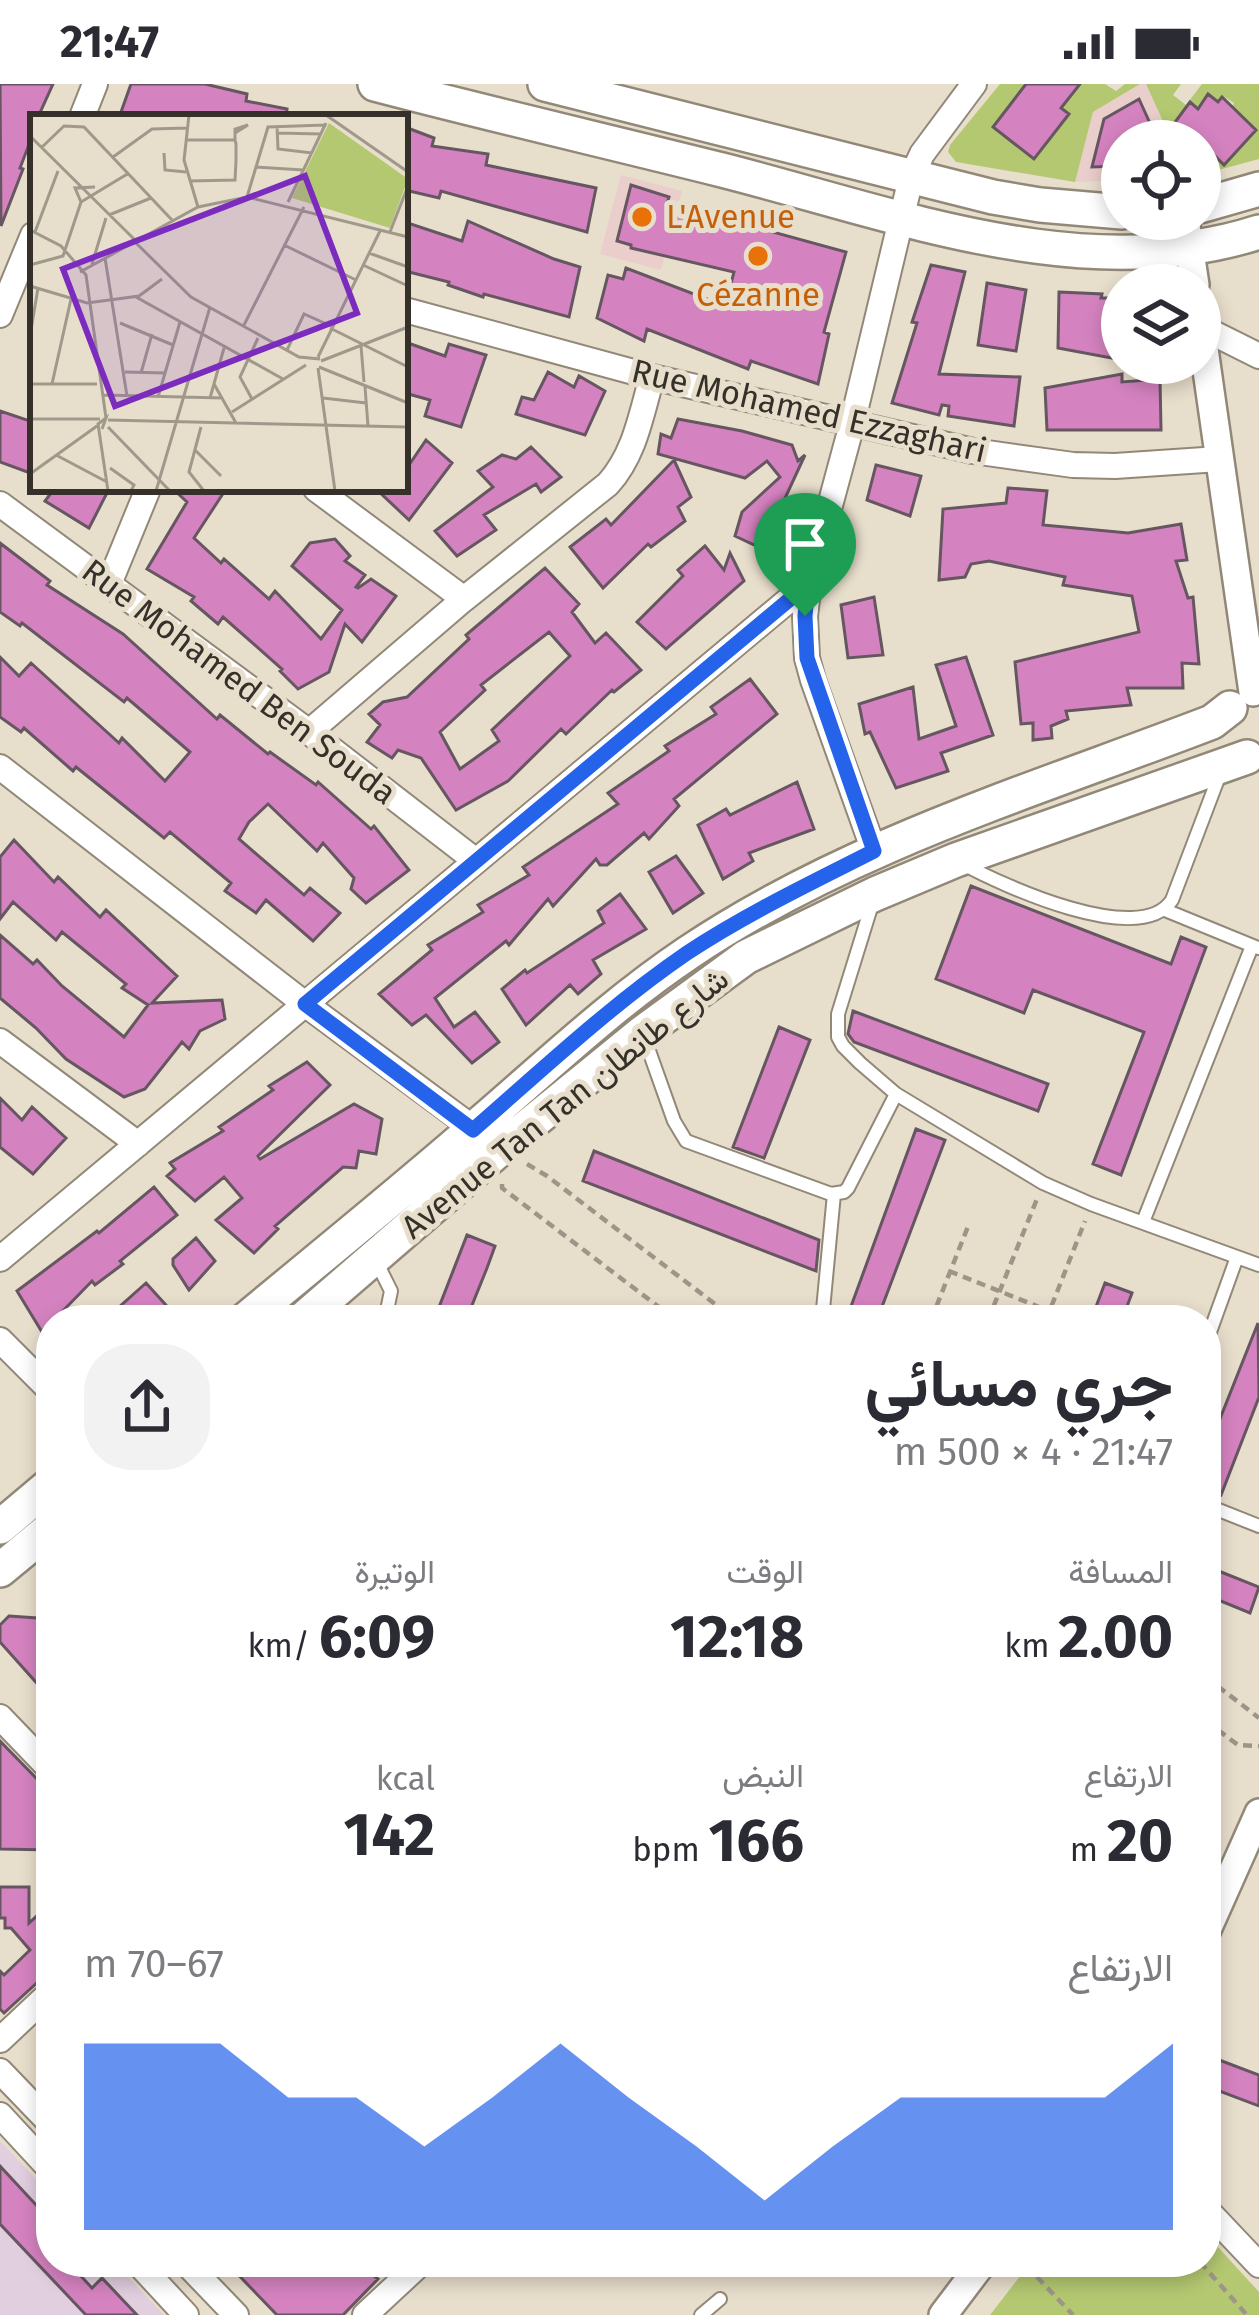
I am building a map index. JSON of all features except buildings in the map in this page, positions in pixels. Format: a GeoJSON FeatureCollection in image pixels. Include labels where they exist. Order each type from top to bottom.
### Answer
{"type":"FeatureCollection","features":[{"type":"Feature","properties":{"kind":"main road"},"geometry":{"type":"LineString","coordinates":[[375,84],[979,237],[1072,250],[1144,240]]}},
{"type":"Feature","properties":{"kind":"main road"},"geometry":{"type":"LineString","coordinates":[[545,84],[910,178],[1040,205],[1101,210]]}},
{"type":"Feature","properties":{"kind":"main road"},"geometry":{"type":"LineString","coordinates":[[1221,200],[1259,189]]}},
{"type":"Feature","properties":{"kind":"main road"},"geometry":{"type":"LineString","coordinates":[[1221,233],[1259,232]]}},
{"type":"Feature","properties":{"kind":"main road"},"geometry":{"type":"LineString","coordinates":[[1243,760],[1230,742],[1226,719],[1247,697]]}},
{"type":"Feature","properties":{"kind":"main road","name":"Avenue Tan Tan شارع طانطان"},"geometry":{"type":"LineString","coordinates":[[319,1305],[374,1258],[574,1042],[688,952],[778,899],[874,851],[1213,722],[1247,697]]}},
{"type":"Feature","properties":{"kind":"main road","name":"Avenue Tan Tan شارع طانطان"},"geometry":{"type":"LineString","coordinates":[[265,1305],[487,1139],[746,958],[956,860],[1243,760]]}},
{"type":"Feature","properties":{"kind":"main road"},"geometry":{"type":"LineString","coordinates":[[0,1527],[36,1497]]}},
{"type":"Feature","properties":{"kind":"main road"},"geometry":{"type":"LineString","coordinates":[[0,1570],[36,1540]]}},
{"type":"Feature","properties":{"kind":"street"},"geometry":{"type":"LineString","coordinates":[[83,114],[95,84]]}},
{"type":"Feature","properties":{"kind":"street"},"geometry":{"type":"LineString","coordinates":[[874,851],[807,658],[808,584],[852,424],[910,178],[974,84]]}},
{"type":"Feature","properties":{"kind":"street"},"geometry":{"type":"LineString","coordinates":[[0,315],[30,242]]}},
{"type":"Feature","properties":{"kind":"street","name":"Rue Mohamed Ezzaghari"},"geometry":{"type":"LineString","coordinates":[[408,311],[652,376],[987,454],[1115,466],[1220,459]]}},
{"type":"Feature","properties":{"kind":"street"},"geometry":{"type":"LineString","coordinates":[[1221,335],[1259,356]]}},
{"type":"Feature","properties":{"kind":"street"},"geometry":{"type":"LineString","coordinates":[[309,732],[620,470],[631,452],[652,376]]}},
{"type":"Feature","properties":{"kind":"street"},"geometry":{"type":"LineString","coordinates":[[1209,384],[1247,697]]}},
{"type":"Feature","properties":{"kind":"street"},"geometry":{"type":"LineString","coordinates":[[109,584],[147,492]]}},
{"type":"Feature","properties":{"kind":"street"},"geometry":{"type":"LineString","coordinates":[[320,492],[464,599]]}},
{"type":"Feature","properties":{"kind":"street","name":"Rue Mohamed Ben Souda"},"geometry":{"type":"LineString","coordinates":[[0,503],[476,861]]}},
{"type":"Feature","properties":{"kind":"street"},"geometry":{"type":"LineString","coordinates":[[0,1259],[808,584]]}},
{"type":"Feature","properties":{"kind":"street"},"geometry":{"type":"LineString","coordinates":[[0,767],[487,1139]]}},
{"type":"Feature","properties":{"kind":"street"},"geometry":{"type":"LineString","coordinates":[[0,1041],[138,1144]]}},
{"type":"Feature","properties":{"kind":"street"},"geometry":{"type":"LineString","coordinates":[[0,1340],[36,1376]]}},
{"type":"Feature","properties":{"kind":"street"},"geometry":{"type":"LineString","coordinates":[[0,1717],[36,1754]]}},
{"type":"Feature","properties":{"kind":"street"},"geometry":{"type":"LineString","coordinates":[[1221,1898],[1259,1813]]}},
{"type":"Feature","properties":{"kind":"street"},"geometry":{"type":"LineString","coordinates":[[0,2040],[36,2006]]}},
{"type":"Feature","properties":{"kind":"street"},"geometry":{"type":"LineString","coordinates":[[0,2071],[36,2108]]}},
{"type":"Feature","properties":{"kind":"street"},"geometry":{"type":"LineString","coordinates":[[0,2115],[36,2154]]}},
{"type":"Feature","properties":{"kind":"street"},"geometry":{"type":"LineString","coordinates":[[1221,2225],[1259,2265]]}},
{"type":"Feature","properties":{"kind":"street"},"geometry":{"type":"LineString","coordinates":[[151,2277],[186,2315]]}},
{"type":"Feature","properties":{"kind":"street"},"geometry":{"type":"LineString","coordinates":[[199,2277],[236,2315]]}},
{"type":"Feature","properties":{"kind":"street"},"geometry":{"type":"LineString","coordinates":[[365,2315],[406,2277]]}},
{"type":"Feature","properties":{"kind":"street"},"geometry":{"type":"LineString","coordinates":[[943,2315],[972,2277]]}},
{"type":"Feature","properties":{"kind":"lane"},"geometry":{"type":"LineString","coordinates":[[956,860],[1061,905],[1135,918],[1153,916],[1172,900],[1243,760]]}},
{"type":"Feature","properties":{"kind":"lane"},"geometry":{"type":"LineString","coordinates":[[875,894],[842,995],[837,1027],[843,1046],[896,1094],[1043,1183],[1259,1265]]}},
{"type":"Feature","properties":{"kind":"lane"},"geometry":{"type":"LineString","coordinates":[[1143,1222],[1256,947],[1165,910]]}},
{"type":"Feature","properties":{"kind":"lane"},"geometry":{"type":"LineString","coordinates":[[642,1033],[686,1141],[834,1194],[848,1188],[896,1094]]}},
{"type":"Feature","properties":{"kind":"lane"},"geometry":{"type":"LineString","coordinates":[[823,1305],[834,1194]]}},
{"type":"Feature","properties":{"kind":"lane"},"geometry":{"type":"LineString","coordinates":[[1220,1305],[1238,1257]]}},
{"type":"Feature","properties":{"kind":"lane"},"geometry":{"type":"LineString","coordinates":[[374,1258],[391,1291],[388,1305]]}},
{"type":"Feature","properties":{"kind":"lane"},"geometry":{"type":"LineString","coordinates":[[1221,1511],[1259,1526]]}},
{"type":"Feature","properties":{"kind":"lane"},"geometry":{"type":"LineString","coordinates":[[701,2315],[720,2299]]}},
{"type":"Feature","properties":{"kind":"path"},"geometry":{"type":"LineString","coordinates":[[487,1139],[502,1188],[656,1305]]}},
{"type":"Feature","properties":{"kind":"path"},"geometry":{"type":"LineString","coordinates":[[487,1139],[547,1176],[716,1305]]}},
{"type":"Feature","properties":{"kind":"path"},"geometry":{"type":"LineString","coordinates":[[994,1305],[1043,1183]]}},
{"type":"Feature","properties":{"kind":"path"},"geometry":{"type":"LineString","coordinates":[[1051,1305],[1091,1204]]}},
{"type":"Feature","properties":{"kind":"path"},"geometry":{"type":"LineString","coordinates":[[937,1305],[969,1223]]}},
{"type":"Feature","properties":{"kind":"path"},"geometry":{"type":"LineString","coordinates":[[949,1271],[1035,1305]]}},
{"type":"Feature","properties":{"kind":"path"},"geometry":{"type":"LineString","coordinates":[[1221,1689],[1259,1718]]}},
{"type":"Feature","properties":{"kind":"path"},"geometry":{"type":"LineString","coordinates":[[1221,1732],[1238,1745],[1259,1745]]}},
{"type":"Feature","properties":{"kind":"path"},"geometry":{"type":"LineString","coordinates":[[1037,2277],[1073,2315]]}},
{"type":"Feature","properties":{"kind":"path"},"geometry":{"type":"LineString","coordinates":[[1213,2277],[1247,2315]]}},
{"type":"Feature","properties":{"kind":"shaded area"},"geometry":{"type":"Polygon","coordinates":[[[1146,84],[1162,120],[1101,120],[1101,181],[1075,182],[1093,112],[1146,84]]]}},
{"type":"Feature","properties":{"kind":"shaded area"},"geometry":{"type":"Polygon","coordinates":[[[621,175],[682,191],[661,270],[600,254],[621,175]]]}},
{"type":"Feature","properties":{"kind":"shaded area"},"geometry":{"type":"Polygon","coordinates":[[[0,2141],[36,2179],[36,2277],[128,2277],[164,2315],[0,2315],[0,2141]]]}},
{"type":"Feature","properties":{"kind":"green space"},"geometry":{"type":"Polygon","coordinates":[[[1000,84],[1026,84],[993,127],[1034,159],[1069,115],[1031,84],[1105,84],[1116,91],[1125,84],[1140,84],[1093,112],[1075,182],[956,162],[948,152],[1000,84]]]}},
{"type":"Feature","properties":{"kind":"green space"},"geometry":{"type":"Polygon","coordinates":[[[1146,84],[1181,84],[1173,95],[1186,105],[1202,84],[1259,84],[1259,159],[1221,169],[1221,162],[1224,165],[1256,130],[1223,96],[1218,102],[1208,95],[1198,109],[1190,103],[1180,116],[1184,120],[1162,120],[1146,84]]]}},
{"type":"Feature","properties":{"kind":"green space"},"geometry":{"type":"Polygon","coordinates":[[[1221,2250],[1259,2292],[1259,2315],[990,2315],[1019,2277],[1221,2277],[1221,2250]]]}},
{"type":"Feature","properties":{"kind":"place","name":"L'Avenue"},"geometry":{"type":"Point","coordinates":[642,217]}},
{"type":"Feature","properties":{"kind":"place","name":"Cézanne"},"geometry":{"type":"Point","coordinates":[758,256]}},
{"type":"Feature","properties":{"kind":"route"},"geometry":{"type":"LineString","coordinates":[[808,584],[805,616],[813,680],[874,851],[778,899],[688,952],[473,1130],[305,1004],[808,584]]}}]}
